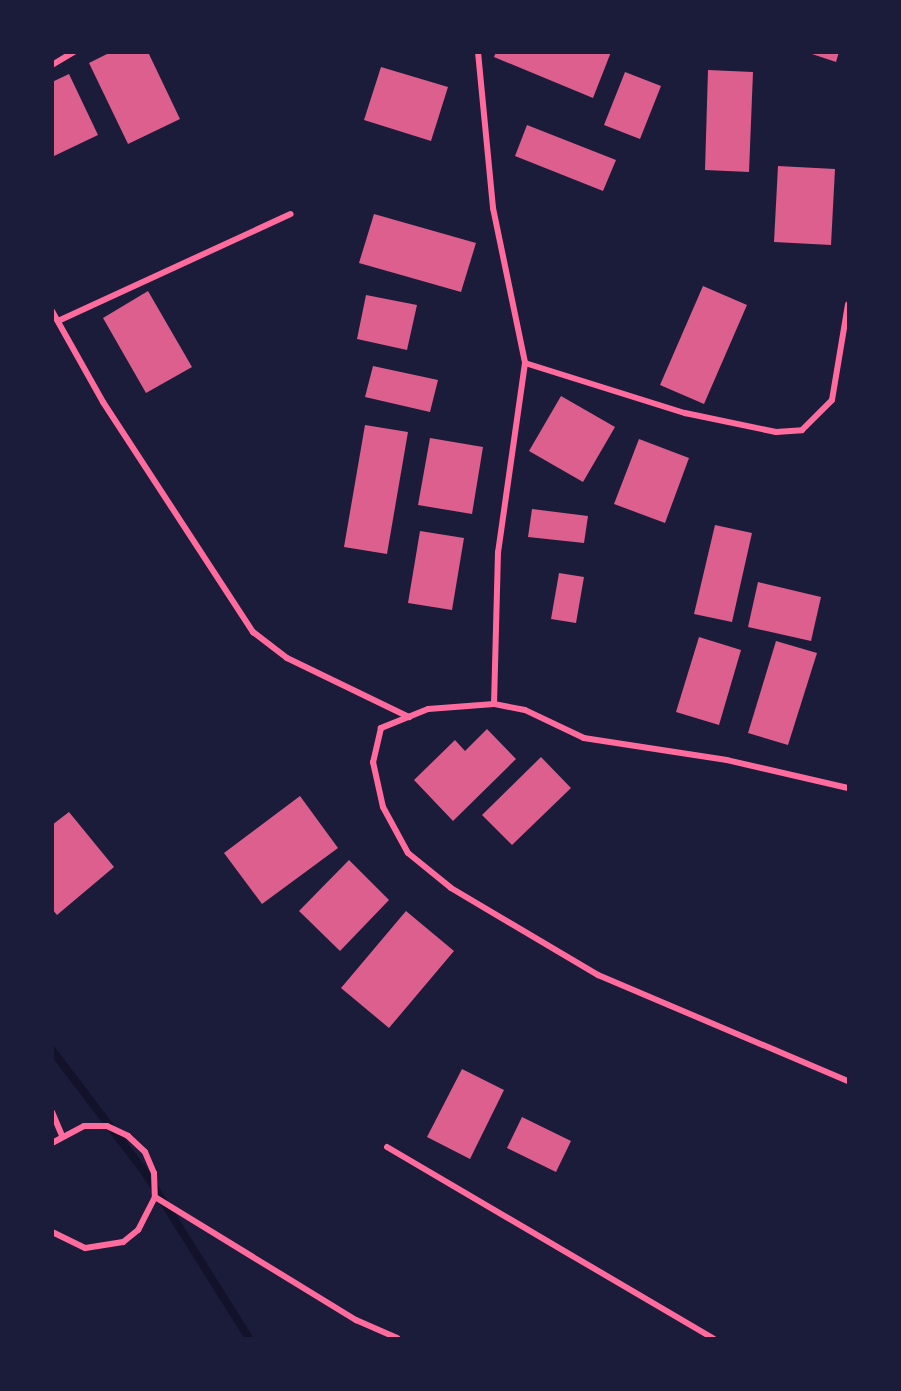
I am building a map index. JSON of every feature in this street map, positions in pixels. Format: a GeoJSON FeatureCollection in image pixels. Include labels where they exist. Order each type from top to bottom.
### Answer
{"type":"FeatureCollection","features":[{"type":"Feature","properties":{"kind":"street"},"geometry":{"type":"LineString","coordinates":[[52,64],[74,52]]}},
{"type":"Feature","properties":{"kind":"street"},"geometry":{"type":"LineString","coordinates":[[478,52],[493,208],[525,363],[498,552],[494,704]]}},
{"type":"Feature","properties":{"kind":"street"},"geometry":{"type":"LineString","coordinates":[[58,321],[291,214]]}},
{"type":"Feature","properties":{"kind":"street"},"geometry":{"type":"LineString","coordinates":[[525,363],[685,413],[776,432],[802,430],[832,400],[849,304]]}},
{"type":"Feature","properties":{"kind":"street"},"geometry":{"type":"LineString","coordinates":[[52,310],[103,402],[253,632],[287,658],[409,717]]}},
{"type":"Feature","properties":{"kind":"street"},"geometry":{"type":"LineString","coordinates":[[849,788],[727,760],[585,738],[525,710],[494,704],[428,709],[381,728],[373,762],[383,807],[408,852],[452,888],[598,975],[849,1081]]}},
{"type":"Feature","properties":{"kind":"street"},"geometry":{"type":"LineString","coordinates":[[52,1112],[62,1135]]}},
{"type":"Feature","properties":{"kind":"street"},"geometry":{"type":"LineString","coordinates":[[52,1143],[62,1135],[95,1126],[128,1136],[145,1152],[154,1173],[155,1197],[138,1230],[123,1242],[85,1248],[52,1232]]}},
{"type":"Feature","properties":{"kind":"street"},"geometry":{"type":"LineString","coordinates":[[387,1147],[713,1338]]}},
{"type":"Feature","properties":{"kind":"street"},"geometry":{"type":"LineString","coordinates":[[155,1197],[356,1320],[397,1338]]}},
{"type":"Feature","properties":{"kind":"building"},"geometry":{"type":"Polygon","coordinates":[[[111,52],[148,52],[180,119],[128,144],[89,63],[111,52]]]}},
{"type":"Feature","properties":{"kind":"building"},"geometry":{"type":"Polygon","coordinates":[[[496,52],[611,52],[593,98],[494,57],[496,52]]]}},
{"type":"Feature","properties":{"kind":"building"},"geometry":{"type":"Polygon","coordinates":[[[806,52],[839,52],[836,62],[806,52]]]}},
{"type":"Feature","properties":{"kind":"building"},"geometry":{"type":"Polygon","coordinates":[[[381,67],[448,87],[431,141],[364,120],[381,67]]]}},
{"type":"Feature","properties":{"kind":"building"},"geometry":{"type":"Polygon","coordinates":[[[708,70],[753,72],[749,172],[705,170],[708,70]]]}},
{"type":"Feature","properties":{"kind":"building"},"geometry":{"type":"Polygon","coordinates":[[[625,72],[661,86],[640,139],[604,125],[625,72]]]}},
{"type":"Feature","properties":{"kind":"building"},"geometry":{"type":"Polygon","coordinates":[[[69,74],[98,135],[54,156],[52,82],[69,74]]]}},
{"type":"Feature","properties":{"kind":"building"},"geometry":{"type":"Polygon","coordinates":[[[527,125],[616,160],[603,191],[515,156],[527,125]]]}},
{"type":"Feature","properties":{"kind":"building"},"geometry":{"type":"Polygon","coordinates":[[[778,166],[835,169],[831,245],[774,242],[778,166]]]}},
{"type":"Feature","properties":{"kind":"building"},"geometry":{"type":"Polygon","coordinates":[[[374,214],[476,243],[461,292],[359,263],[374,214]]]}},
{"type":"Feature","properties":{"kind":"building"},"geometry":{"type":"Polygon","coordinates":[[[703,286],[747,305],[704,404],[660,385],[703,286]]]}},
{"type":"Feature","properties":{"kind":"building"},"geometry":{"type":"Polygon","coordinates":[[[148,291],[192,367],[146,393],[103,318],[148,291]]]}},
{"type":"Feature","properties":{"kind":"building"},"geometry":{"type":"Polygon","coordinates":[[[366,295],[417,305],[407,350],[357,339],[366,295]]]}},
{"type":"Feature","properties":{"kind":"building"},"geometry":{"type":"Polygon","coordinates":[[[373,366],[438,380],[430,412],[365,397],[373,366]]]}},
{"type":"Feature","properties":{"kind":"building"},"geometry":{"type":"Polygon","coordinates":[[[561,396],[615,427],[583,482],[529,451],[561,396]]]}},
{"type":"Feature","properties":{"kind":"building"},"geometry":{"type":"Polygon","coordinates":[[[365,425],[408,432],[387,554],[344,547],[365,425]]]}},
{"type":"Feature","properties":{"kind":"building"},"geometry":{"type":"Polygon","coordinates":[[[430,438],[483,447],[472,514],[418,505],[430,438]]]}},
{"type":"Feature","properties":{"kind":"building"},"geometry":{"type":"Polygon","coordinates":[[[639,439],[689,458],[665,523],[614,504],[639,439]]]}},
{"type":"Feature","properties":{"kind":"building"},"geometry":{"type":"Polygon","coordinates":[[[532,509],[588,516],[584,543],[528,537],[532,509]]]}},
{"type":"Feature","properties":{"kind":"building"},"geometry":{"type":"Polygon","coordinates":[[[715,525],[752,533],[732,622],[694,614],[715,525]]]}},
{"type":"Feature","properties":{"kind":"building"},"geometry":{"type":"Polygon","coordinates":[[[420,531],[464,538],[452,610],[408,603],[420,531]]]}},
{"type":"Feature","properties":{"kind":"building"},"geometry":{"type":"Polygon","coordinates":[[[559,573],[584,577],[576,623],[551,619],[559,573]]]}},
{"type":"Feature","properties":{"kind":"building"},"geometry":{"type":"Polygon","coordinates":[[[758,582],[821,597],[811,641],[748,627],[758,582]]]}},
{"type":"Feature","properties":{"kind":"building"},"geometry":{"type":"Polygon","coordinates":[[[699,637],[741,650],[719,725],[676,712],[699,637]]]}},
{"type":"Feature","properties":{"kind":"building"},"geometry":{"type":"Polygon","coordinates":[[[776,641],[817,653],[788,745],[748,733],[776,641]]]}},
{"type":"Feature","properties":{"kind":"building"},"geometry":{"type":"Polygon","coordinates":[[[487,729],[516,759],[453,821],[414,780],[455,740],[465,751],[487,729]]]}},
{"type":"Feature","properties":{"kind":"building"},"geometry":{"type":"Polygon","coordinates":[[[541,757],[571,788],[512,845],[482,815],[541,757]]]}},
{"type":"Feature","properties":{"kind":"building"},"geometry":{"type":"Polygon","coordinates":[[[300,796],[338,848],[262,904],[224,853],[300,796]]]}},
{"type":"Feature","properties":{"kind":"building"},"geometry":{"type":"Polygon","coordinates":[[[69,812],[114,867],[57,915],[52,909],[52,825],[69,812]]]}},
{"type":"Feature","properties":{"kind":"building"},"geometry":{"type":"Polygon","coordinates":[[[349,860],[389,900],[340,951],[299,911],[349,860]]]}},
{"type":"Feature","properties":{"kind":"building"},"geometry":{"type":"Polygon","coordinates":[[[406,911],[454,951],[389,1028],[341,988],[406,911]]]}},
{"type":"Feature","properties":{"kind":"building"},"geometry":{"type":"Polygon","coordinates":[[[462,1069],[504,1090],[470,1159],[427,1137],[462,1069]]]}},
{"type":"Feature","properties":{"kind":"building"},"geometry":{"type":"Polygon","coordinates":[[[522,1117],[571,1141],[556,1172],[507,1148],[522,1117]]]}},
{"type":"Feature","properties":{"kind":"waterway"},"geometry":{"type":"LineString","coordinates":[[52,1050],[146,1174],[249,1338]]}}]}
